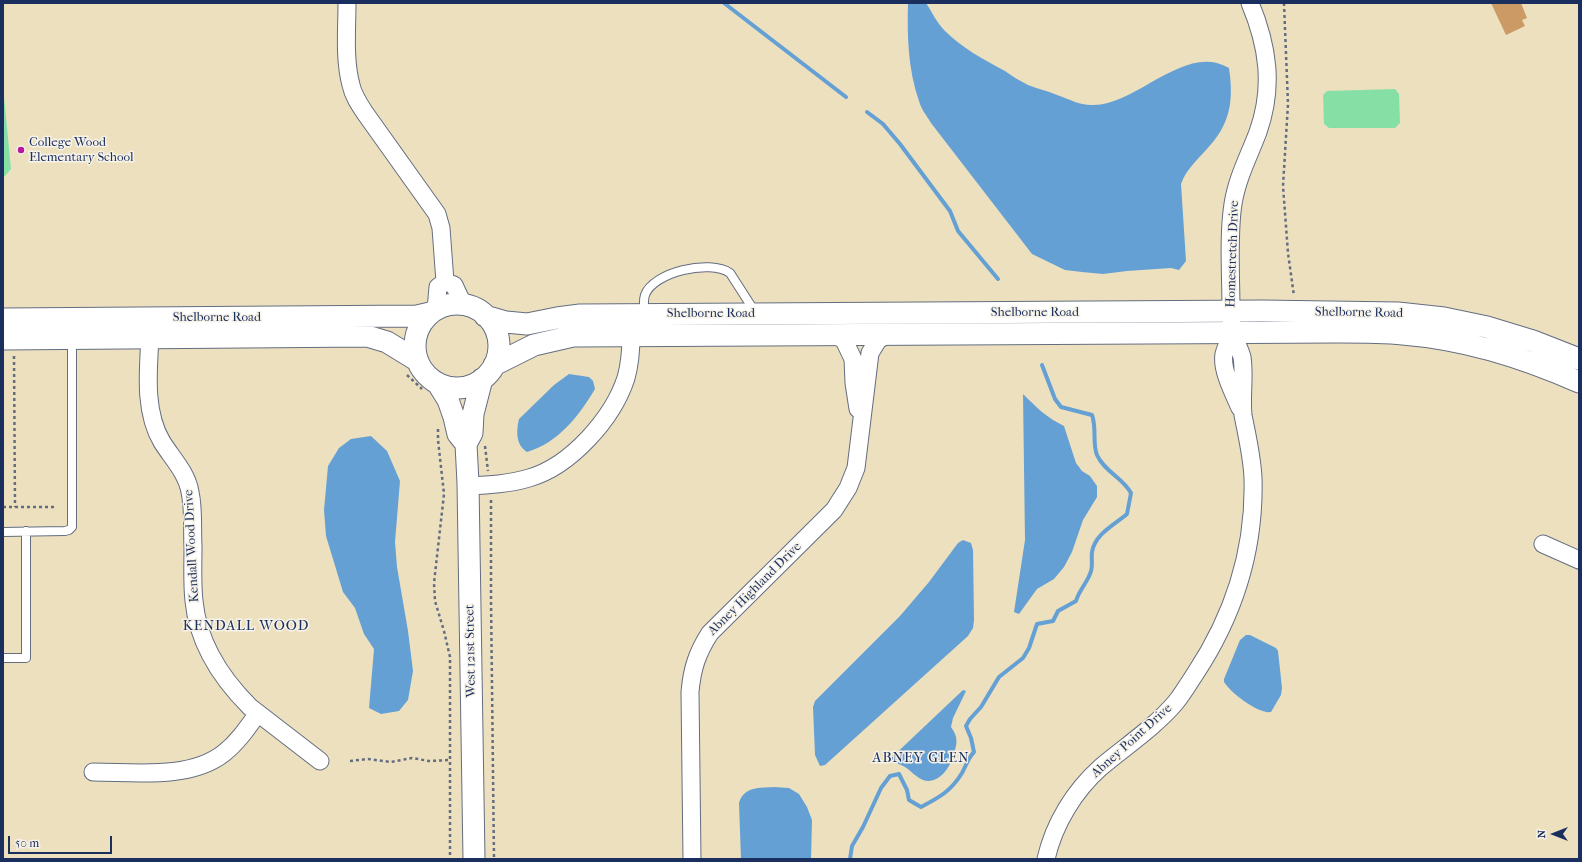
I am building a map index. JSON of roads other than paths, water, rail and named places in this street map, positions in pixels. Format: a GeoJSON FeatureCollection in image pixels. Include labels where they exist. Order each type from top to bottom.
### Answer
{"type":"FeatureCollection","features":[{"type":"Feature","properties":{"kind":"street"},"geometry":{"type":"LineString","coordinates":[[347,3],[347,61],[351,86],[357,101],[365,113],[437,214],[441,228],[445,282]]}},
{"type":"Feature","properties":{"kind":"street","name":"Homestretch Drive"},"geometry":{"type":"LineString","coordinates":[[1231,321],[1233,205],[1236,187],[1261,122],[1268,81],[1268,68],[1264,40],[1250,3]]}},
{"type":"Feature","properties":{"kind":"street"},"geometry":{"type":"LineString","coordinates":[[445,282],[454,285],[465,305]]}},
{"type":"Feature","properties":{"kind":"street"},"geometry":{"type":"LineString","coordinates":[[433,311],[438,287],[445,282]]}},
{"type":"Feature","properties":{"kind":"street"},"geometry":{"type":"LineString","coordinates":[[454,304],[465,305],[473,307],[486,316],[496,331],[498,341],[497,356],[488,372],[466,387],[431,387],[428,377],[411,367],[420,325],[433,311],[454,304]]}},
{"type":"Feature","properties":{"kind":"street","name":"Shelborne Road"},"geometry":{"type":"LineString","coordinates":[[3,319],[417,316],[433,311]]}},
{"type":"Feature","properties":{"kind":"street","name":"Shelborne Road"},"geometry":{"type":"LineString","coordinates":[[486,316],[506,322],[527,324],[580,315],[756,314],[1231,321],[1438,338],[1465,342],[1511,355],[1579,382]]}},
{"type":"Feature","properties":{"kind":"street","name":"Shelborne Road"},"geometry":{"type":"LineString","coordinates":[[488,372],[534,345],[558,338],[573,336],[888,334],[1416,314],[1458,320],[1487,327],[1533,341],[1579,359]]}},
{"type":"Feature","properties":{"kind":"street","name":"Abney Point Drive"},"geometry":{"type":"LineString","coordinates":[[1046,859],[1050,842],[1058,824],[1082,787],[1100,768],[1152,726],[1176,701],[1216,640],[1226,620],[1244,566],[1251,528],[1253,478],[1251,449],[1243,414],[1242,357],[1231,321]]}},
{"type":"Feature","properties":{"kind":"street","name":"Abney Highland Drive"},"geometry":{"type":"LineString","coordinates":[[833,334],[844,340],[853,359],[854,383],[862,431]]}},
{"type":"Feature","properties":{"kind":"street","name":"Abney Highland Drive"},"geometry":{"type":"LineString","coordinates":[[692,859],[690,692],[692,671],[696,659],[710,634],[834,510],[848,488],[856,468],[862,431],[870,353],[878,340],[888,334]]}},
{"type":"Feature","properties":{"kind":"street"},"geometry":{"type":"LineString","coordinates":[[468,486],[517,482],[531,478],[562,461],[586,442],[605,418],[620,392],[629,366],[631,335]]}},
{"type":"Feature","properties":{"kind":"street","name":"Shelborne Road"},"geometry":{"type":"LineString","coordinates":[[8,345],[72,338],[367,336],[386,342],[411,367]]}},
{"type":"Feature","properties":{"kind":"street","name":"Kendall Wood Drive"},"geometry":{"type":"LineString","coordinates":[[150,338],[149,383],[151,410],[161,441],[185,478],[190,491],[192,513],[194,603],[200,629],[208,652],[220,671],[240,697],[258,713],[320,761]]}},
{"type":"Feature","properties":{"kind":"street","name":"West 121st Street"},"geometry":{"type":"LineString","coordinates":[[474,859],[468,486],[475,444],[472,433],[473,414],[488,372]]}},
{"type":"Feature","properties":{"kind":"street","name":"West 121st Street"},"geometry":{"type":"LineString","coordinates":[[431,387],[448,400],[458,434],[475,444]]}},
{"type":"Feature","properties":{"kind":"street"},"geometry":{"type":"LineString","coordinates":[[1543,544],[1579,560]]}},
{"type":"Feature","properties":{"kind":"street"},"geometry":{"type":"LineString","coordinates":[[93,772],[171,772],[204,764],[225,752],[245,731],[258,713]]}},
{"type":"Feature","properties":{"kind":"lane"},"geometry":{"type":"LineString","coordinates":[[645,315],[645,294],[651,287],[678,272],[706,267],[718,267],[725,269],[730,273],[756,314]]}},
{"type":"Feature","properties":{"kind":"lane"},"geometry":{"type":"LineString","coordinates":[[3,532],[65,531],[72,527],[72,338]]}},
{"type":"Feature","properties":{"kind":"lane"},"geometry":{"type":"LineString","coordinates":[[3,658],[26,658],[26,531]]}},
{"type":"Feature","properties":{"kind":"water"},"geometry":{"type":"Polygon","coordinates":[[[908,3],[926,3],[940,25],[951,37],[973,53],[1019,80],[1028,85],[1084,104],[1094,105],[1111,102],[1128,95],[1179,68],[1196,63],[1213,62],[1229,68],[1231,92],[1225,122],[1214,141],[1188,170],[1181,184],[1186,261],[1179,270],[1171,268],[1103,274],[1082,272],[1065,270],[1032,254],[931,123],[921,107],[915,89],[910,65],[908,3]]]}},
{"type":"Feature","properties":{"kind":"water"},"geometry":{"type":"Polygon","coordinates":[[[569,374],[589,377],[593,381],[595,389],[582,409],[567,427],[548,442],[527,452],[521,446],[518,438],[517,429],[519,419],[554,385],[569,374]]]}},
{"type":"Feature","properties":{"kind":"water"},"geometry":{"type":"Polygon","coordinates":[[[1023,394],[1047,416],[1064,426],[1076,463],[1082,471],[1090,476],[1097,486],[1097,497],[1083,520],[1072,552],[1064,567],[1054,579],[1037,589],[1019,614],[1014,612],[1025,540],[1023,394]]]}},
{"type":"Feature","properties":{"kind":"water"},"geometry":{"type":"Polygon","coordinates":[[[371,436],[387,451],[400,481],[395,542],[397,567],[413,671],[408,700],[399,711],[381,714],[369,708],[374,649],[364,634],[355,608],[343,592],[326,536],[324,510],[328,466],[339,448],[351,439],[371,436]]]}},
{"type":"Feature","properties":{"kind":"water"},"geometry":{"type":"Polygon","coordinates":[[[963,540],[971,543],[973,550],[974,620],[973,628],[968,636],[825,765],[820,766],[815,755],[813,707],[815,701],[900,616],[929,582],[958,543],[963,540]]]}},
{"type":"Feature","properties":{"kind":"water"},"geometry":{"type":"Polygon","coordinates":[[[1246,635],[1250,635],[1276,648],[1278,651],[1282,688],[1281,695],[1271,712],[1259,710],[1245,702],[1232,692],[1224,682],[1240,640],[1246,635]]]}},
{"type":"Feature","properties":{"kind":"water"},"geometry":{"type":"Polygon","coordinates":[[[963,690],[966,691],[953,718],[951,727],[956,738],[956,748],[949,766],[938,778],[928,781],[923,780],[903,766],[888,761],[963,690]]]}},
{"type":"Feature","properties":{"kind":"water"},"geometry":{"type":"Polygon","coordinates":[[[774,787],[789,788],[799,794],[807,807],[812,820],[811,859],[741,859],[739,803],[741,797],[753,789],[774,787]]]}},
{"type":"Feature","properties":{"kind":"waterway"},"geometry":{"type":"LineString","coordinates":[[724,3],[846,97]]}},
{"type":"Feature","properties":{"kind":"waterway"},"geometry":{"type":"LineString","coordinates":[[867,112],[883,124],[900,144],[950,211],[958,231],[998,279]]}},
{"type":"Feature","properties":{"kind":"waterway"},"geometry":{"type":"LineString","coordinates":[[850,859],[852,846],[863,827],[881,788],[890,776],[899,774],[907,790],[909,800],[921,807],[939,797],[954,784],[974,752],[971,738],[966,726],[970,719],[981,707],[999,677],[1023,658],[1029,648],[1037,624],[1053,621],[1058,611],[1076,601],[1091,571],[1092,552],[1097,540],[1106,530],[1127,514],[1131,493],[1128,488],[1100,461],[1095,445],[1092,415],[1061,407],[1055,399],[1042,365]]}},
{"type":"Feature","properties":{"kind":"place","name":"College Wood Elementary School"},"geometry":{"type":"Point","coordinates":[21,150]}},
{"type":"Feature","properties":{"kind":"district","name":"KENDALL WOOD"},"geometry":{"type":"Point","coordinates":[246,627]}},
{"type":"Feature","properties":{"kind":"district","name":"ABNEY GLEN"},"geometry":{"type":"Point","coordinates":[921,759]}}]}
